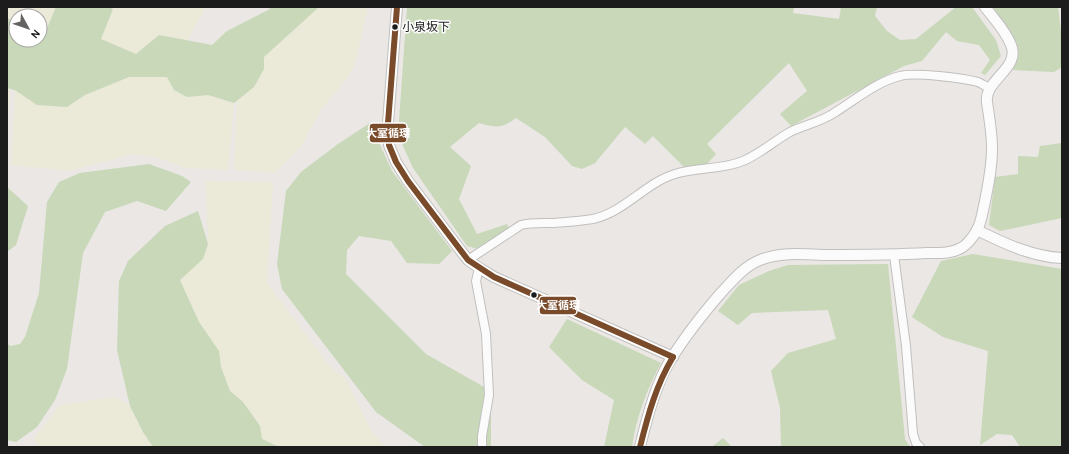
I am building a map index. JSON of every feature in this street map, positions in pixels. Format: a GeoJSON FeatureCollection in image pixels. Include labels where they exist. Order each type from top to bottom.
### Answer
{"type":"FeatureCollection","features":[{"type":"Feature","properties":{"kind":"street"},"geometry":{"type":"LineString","coordinates":[[397,7],[388,123],[389,145],[396,162],[408,181],[468,260],[494,277],[673,357]]}},
{"type":"Feature","properties":{"kind":"street"},"geometry":{"type":"LineString","coordinates":[[640,447],[645,426],[667,366],[693,327],[710,306],[746,268],[758,261],[782,254],[894,255],[949,252],[961,248],[968,242],[977,230],[981,219],[990,180],[992,148],[991,129],[986,98],[989,88],[1010,62],[1012,52],[1012,46],[986,7]]}},
{"type":"Feature","properties":{"kind":"street"},"geometry":{"type":"LineString","coordinates":[[468,260],[521,225],[528,223],[555,223],[592,219],[610,213],[629,202],[649,187],[675,174],[716,168],[742,161],[791,132],[833,113],[848,102],[884,82],[901,75],[915,74],[958,78],[979,83],[989,88]]}},
{"type":"Feature","properties":{"kind":"street"},"geometry":{"type":"LineString","coordinates":[[977,230],[1031,252],[1062,258]]}},
{"type":"Feature","properties":{"kind":"street"},"geometry":{"type":"LineString","coordinates":[[894,255],[906,346],[913,434],[916,443],[920,447]]}},
{"type":"Feature","properties":{"kind":"street"},"geometry":{"type":"LineString","coordinates":[[479,268],[476,281],[486,334],[489,388],[482,447]]}},
{"type":"Feature","properties":{"kind":"shaded area"},"geometry":{"type":"Polygon","coordinates":[[[7,7],[56,7],[48,26],[48,8],[8,8],[7,18],[7,7]]]}},
{"type":"Feature","properties":{"kind":"shaded area"},"geometry":{"type":"Polygon","coordinates":[[[109,7],[207,7],[205,8],[187,41],[159,35],[136,54],[101,39],[113,9],[109,7]]]}},
{"type":"Feature","properties":{"kind":"shaded area"},"geometry":{"type":"Polygon","coordinates":[[[319,7],[368,7],[355,63],[348,77],[321,110],[302,145],[275,173],[234,170],[237,100],[254,87],[264,69],[264,57],[319,7]]]}},
{"type":"Feature","properties":{"kind":"shaded area"},"geometry":{"type":"Polygon","coordinates":[[[167,76],[174,90],[187,97],[208,95],[234,103],[228,170],[186,168],[156,157],[132,154],[70,171],[11,165],[15,90],[37,105],[67,107],[85,95],[129,77],[167,76]]]}},
{"type":"Feature","properties":{"kind":"shaded area"},"geometry":{"type":"Polygon","coordinates":[[[7,88],[10,89],[7,134],[7,88]]]}},
{"type":"Feature","properties":{"kind":"shaded area"},"geometry":{"type":"Polygon","coordinates":[[[206,181],[273,182],[267,282],[332,369],[345,378],[371,430],[384,447],[279,447],[262,439],[260,426],[243,402],[230,391],[221,367],[219,351],[199,322],[180,280],[203,259],[208,244],[206,181]]]}},
{"type":"Feature","properties":{"kind":"shaded area"},"geometry":{"type":"Polygon","coordinates":[[[116,397],[130,406],[143,432],[153,447],[39,447],[34,438],[60,405],[116,397]]]}},
{"type":"Feature","properties":{"kind":"green space"},"geometry":{"type":"Polygon","coordinates":[[[56,7],[109,7],[113,9],[101,39],[136,54],[159,35],[212,45],[227,31],[270,9],[268,7],[319,7],[264,57],[264,69],[254,87],[234,103],[208,95],[187,97],[174,90],[167,77],[129,77],[85,95],[67,107],[37,105],[15,90],[7,88],[7,18],[8,48],[48,48],[48,26],[56,7]]]}},
{"type":"Feature","properties":{"kind":"green space"},"geometry":{"type":"Polygon","coordinates":[[[407,7],[794,7],[793,13],[839,19],[841,7],[877,7],[875,16],[887,31],[900,40],[916,39],[956,7],[972,7],[996,40],[1001,56],[985,75],[981,73],[990,60],[979,45],[957,41],[946,32],[922,61],[904,66],[791,126],[780,114],[807,91],[789,63],[707,144],[716,154],[706,165],[685,168],[653,136],[645,144],[625,127],[595,163],[582,169],[572,166],[545,137],[516,118],[502,126],[494,127],[479,123],[450,147],[471,166],[459,199],[477,234],[507,224],[509,228],[478,249],[467,246],[413,168],[398,135],[407,7]]]}},
{"type":"Feature","properties":{"kind":"green space"},"geometry":{"type":"Polygon","coordinates":[[[993,7],[1058,7],[1062,39],[1062,67],[1054,72],[1013,70],[1018,56],[1017,43],[993,7]]]}},
{"type":"Feature","properties":{"kind":"green space"},"geometry":{"type":"Polygon","coordinates":[[[370,123],[392,171],[452,251],[439,264],[407,263],[391,241],[359,236],[347,250],[346,274],[426,354],[491,391],[491,447],[425,447],[376,412],[282,289],[277,264],[286,191],[301,172],[338,144],[370,123]]]}},
{"type":"Feature","properties":{"kind":"green space"},"geometry":{"type":"Polygon","coordinates":[[[1062,143],[1062,218],[1000,231],[989,225],[995,177],[1018,174],[1018,156],[1038,157],[1040,146],[1062,143]]]}},
{"type":"Feature","properties":{"kind":"green space"},"geometry":{"type":"Polygon","coordinates":[[[149,164],[182,176],[191,182],[166,211],[137,201],[105,212],[83,253],[67,369],[55,400],[37,427],[16,442],[7,440],[7,343],[10,346],[20,344],[25,337],[39,293],[47,202],[59,182],[80,173],[149,164]]]}},
{"type":"Feature","properties":{"kind":"green space"},"geometry":{"type":"Polygon","coordinates":[[[7,187],[28,206],[16,245],[7,252],[7,187]]]}},
{"type":"Feature","properties":{"kind":"green space"},"geometry":{"type":"Polygon","coordinates":[[[198,211],[208,244],[203,259],[180,280],[199,322],[219,351],[221,367],[230,391],[243,402],[260,426],[262,439],[279,447],[153,447],[143,432],[130,406],[117,350],[119,281],[128,261],[165,226],[198,211]]]}},
{"type":"Feature","properties":{"kind":"green space"},"geometry":{"type":"Polygon","coordinates":[[[973,254],[1062,269],[1062,447],[1020,447],[1012,435],[997,434],[980,445],[988,351],[943,337],[912,317],[941,261],[973,254]]]}},
{"type":"Feature","properties":{"kind":"green space"},"geometry":{"type":"Polygon","coordinates":[[[888,264],[905,439],[910,447],[781,447],[780,408],[771,371],[788,353],[836,339],[828,310],[752,313],[738,325],[718,311],[739,285],[769,271],[788,265],[888,264]]]}},
{"type":"Feature","properties":{"kind":"green space"},"geometry":{"type":"Polygon","coordinates":[[[567,319],[661,363],[643,404],[636,425],[632,447],[604,447],[614,400],[582,380],[549,347],[567,319]]]}},
{"type":"Feature","properties":{"kind":"green space"},"geometry":{"type":"Polygon","coordinates":[[[723,438],[732,447],[713,446],[723,438]]]}},
{"type":"Feature","properties":{"kind":"transit line","name":"大室循環"},"geometry":{"type":"LineString","coordinates":[[397,7],[388,123],[389,145],[396,162],[408,181],[468,260],[494,277],[673,357]]}},
{"type":"Feature","properties":{"kind":"transit line","name":"大室循環"},"geometry":{"type":"LineString","coordinates":[[640,447],[649,412],[657,389],[673,357]]}},
{"type":"Feature","properties":{"kind":"place","name":"小泉坂下"},"geometry":{"type":"Point","coordinates":[395,27]}}]}
